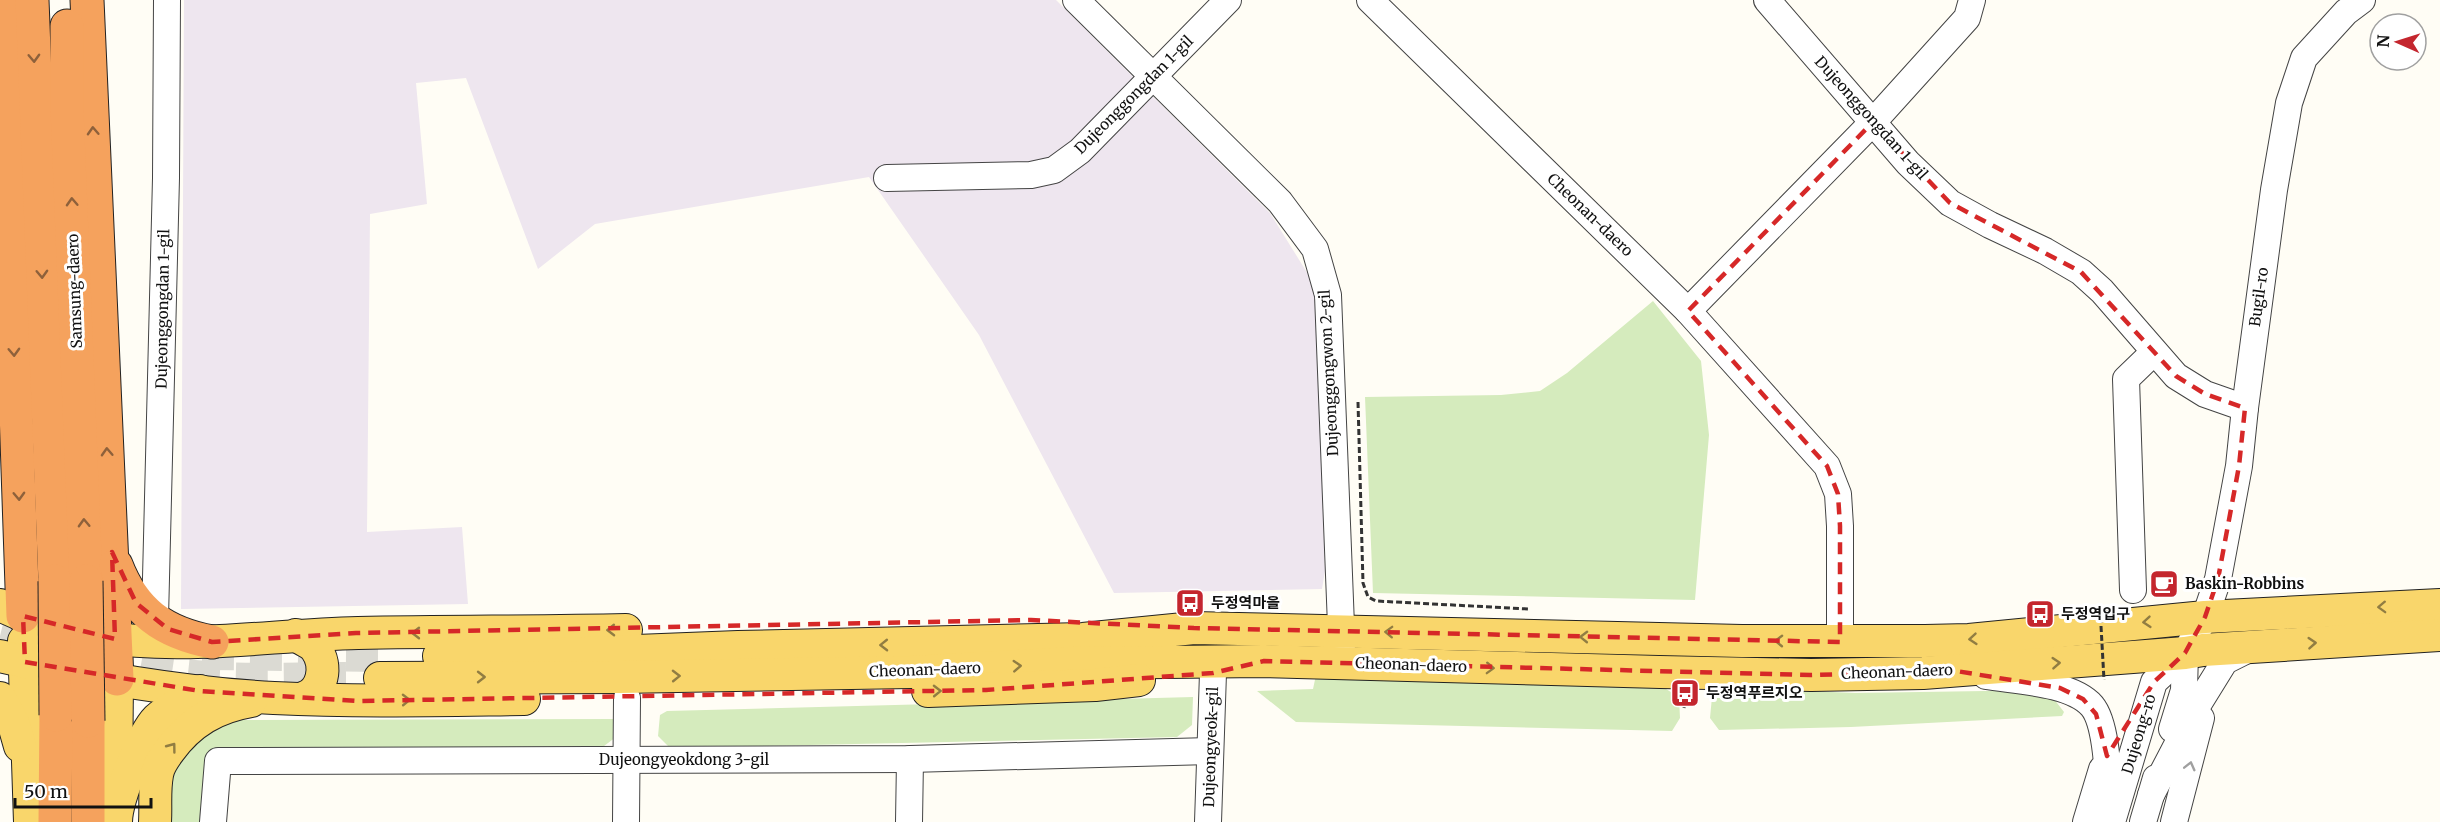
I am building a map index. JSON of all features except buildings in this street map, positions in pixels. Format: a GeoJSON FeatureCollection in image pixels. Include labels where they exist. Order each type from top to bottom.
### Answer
{"type":"FeatureCollection","features":[{"type":"Feature","properties":{"kind":"highway"},"geometry":{"type":"LineString","coordinates":[[2,0],[16,396],[11,611]]}},
{"type":"Feature","properties":{"kind":"highway"},"geometry":{"type":"LineString","coordinates":[[32,0],[70,581],[88,721],[107,819]]}},
{"type":"Feature","properties":{"kind":"highway","name":"Samsung-daero"},"geometry":{"type":"LineString","coordinates":[[67,0],[70,581]]}},
{"type":"Feature","properties":{"kind":"highway"},"geometry":{"type":"LineString","coordinates":[[87,0],[117,680]]}},
{"type":"Feature","properties":{"kind":"highway"},"geometry":{"type":"LineString","coordinates":[[0,458],[16,396]]}},
{"type":"Feature","properties":{"kind":"highway"},"geometry":{"type":"LineString","coordinates":[[111,552],[125,587],[136,603],[168,629],[186,637],[212,642]]}},
{"type":"Feature","properties":{"kind":"highway"},"geometry":{"type":"LineString","coordinates":[[55,822],[56,715],[70,581]]}},
{"type":"Feature","properties":{"kind":"main road","name":"Cheonan-daero"},"geometry":{"type":"LineString","coordinates":[[2440,605],[2205,617],[1969,640],[1840,642],[1194,628],[1083,639],[738,647],[536,655],[382,667],[620,677],[900,672],[1069,663],[1264,661],[1811,675],[1923,674],[2203,650],[2440,635]]}},
{"type":"Feature","properties":{"kind":"main road"},"geometry":{"type":"LineString","coordinates":[[30,822],[28,778],[13,659],[11,611],[55,627],[115,639],[162,643],[356,633],[531,632],[1031,620],[1194,628]]}},
{"type":"Feature","properties":{"kind":"main road"},"geometry":{"type":"LineString","coordinates":[[356,633],[343,645],[339,670],[345,692],[357,701]]}},
{"type":"Feature","properties":{"kind":"main road"},"geometry":{"type":"LineString","coordinates":[[155,822],[157,775],[160,763],[194,723],[211,712],[237,704],[312,696],[317,690],[322,676],[318,651],[296,635]]}},
{"type":"Feature","properties":{"kind":"main road"},"geometry":{"type":"LineString","coordinates":[[13,659],[117,680],[200,691],[357,701],[986,690],[1095,685],[1213,673],[1264,661]]}},
{"type":"Feature","properties":{"kind":"main road"},"geometry":{"type":"LineString","coordinates":[[107,819],[117,680]]}},
{"type":"Feature","properties":{"kind":"main road"},"geometry":{"type":"LineString","coordinates":[[107,819],[151,726],[158,718],[200,691]]}},
{"type":"Feature","properties":{"kind":"main road"},"geometry":{"type":"LineString","coordinates":[[0,698],[14,725],[28,778],[17,822]]}},
{"type":"Feature","properties":{"kind":"street","name":"Dujeonggongdan 1-gil"},"geometry":{"type":"LineString","coordinates":[[155,618],[166,178],[167,0]]}},
{"type":"Feature","properties":{"kind":"street","name":"Dujeonggongwon 2-gil"},"geometry":{"type":"LineString","coordinates":[[1076,0],[1280,202],[1315,249],[1328,295],[1342,663]]}},
{"type":"Feature","properties":{"kind":"street","name":"Dujeonggongdan 1-gil"},"geometry":{"type":"LineString","coordinates":[[887,178],[1031,175],[1054,170],[1080,151],[1228,0]]}},
{"type":"Feature","properties":{"kind":"street","name":"Cheonan-daero"},"geometry":{"type":"LineString","coordinates":[[1370,0],[1688,311],[1827,466],[1838,494],[1840,642]]}},
{"type":"Feature","properties":{"kind":"street","name":"Dujeonggongdan 1-gil"},"geometry":{"type":"LineString","coordinates":[[1767,0],[1908,163],[1950,203],[2045,251],[2081,272],[2102,291],[2176,376],[2205,394],[2245,408]]}},
{"type":"Feature","properties":{"kind":"street"},"geometry":{"type":"LineString","coordinates":[[1688,311],[1873,122],[1967,18],[1972,0]]}},
{"type":"Feature","properties":{"kind":"street","name":"Bugil-ro"},"geometry":{"type":"LineString","coordinates":[[2186,653],[2205,617],[2218,579],[2235,489],[2274,190],[2289,103],[2304,58],[2346,12],[2362,0]]}},
{"type":"Feature","properties":{"kind":"street"},"geometry":{"type":"LineString","coordinates":[[2133,590],[2126,380],[2154,352]]}},
{"type":"Feature","properties":{"kind":"street"},"geometry":{"type":"LineString","coordinates":[[2151,795],[2211,682],[2225,662],[2254,647]]}},
{"type":"Feature","properties":{"kind":"street","name":"Dujeong-ro"},"geometry":{"type":"LineString","coordinates":[[2112,822],[2154,682],[2186,653]]}},
{"type":"Feature","properties":{"kind":"street","name":"Dujeong-ro"},"geometry":{"type":"LineString","coordinates":[[2143,822],[2184,690],[2186,653]]}},
{"type":"Feature","properties":{"kind":"street"},"geometry":{"type":"LineString","coordinates":[[1956,671],[2060,688],[2091,705],[2096,714],[2107,756],[2112,822]]}},
{"type":"Feature","properties":{"kind":"street","name":"Dujeongyeok-gil"},"geometry":{"type":"LineString","coordinates":[[1208,822],[1213,673]]}},
{"type":"Feature","properties":{"kind":"street"},"geometry":{"type":"LineString","coordinates":[[2086,822],[2107,756],[2154,682]]}},
{"type":"Feature","properties":{"kind":"street"},"geometry":{"type":"LineString","coordinates":[[2174,822],[2211,682]]}},
{"type":"Feature","properties":{"kind":"street"},"geometry":{"type":"LineString","coordinates":[[626,822],[627,698]]}},
{"type":"Feature","properties":{"kind":"street","name":"Dujeongyeokdong 3-gil"},"geometry":{"type":"LineString","coordinates":[[213,822],[218,761],[910,759],[1210,751]]}},
{"type":"Feature","properties":{"kind":"street"},"geometry":{"type":"LineString","coordinates":[[909,822],[910,759]]}},
{"type":"Feature","properties":{"kind":"path"},"geometry":{"type":"LineString","coordinates":[[1358,402],[1363,583],[1368,597],[1376,601],[1532,609]]}},
{"type":"Feature","properties":{"kind":"path"},"geometry":{"type":"LineString","coordinates":[[2100,608],[2104,680]]}},
{"type":"Feature","properties":{"kind":"path"},"geometry":{"type":"LineString","coordinates":[[1684,708],[1685,699]]}},
{"type":"Feature","properties":{"kind":"highlighted area"},"geometry":{"type":"Polygon","coordinates":[[[1873,122],[1950,203],[2081,272],[2176,376],[2205,394],[2245,408],[2239,466],[2218,579],[2205,617],[2185,653],[2154,682],[2107,756],[2096,714],[2083,699],[2060,688],[1956,671],[1811,675],[1264,661],[1213,673],[986,690],[357,701],[200,691],[25,662],[23,616],[115,639],[112,552],[136,603],[168,629],[212,642],[356,633],[1031,620],[1194,628],[1840,642],[1838,494],[1827,466],[1688,311],[1873,122]]]}},
{"type":"Feature","properties":{"kind":"shaded area"},"geometry":{"type":"Polygon","coordinates":[[[184,0],[1056,0],[1270,213],[1316,287],[1325,571],[1322,589],[1114,593],[979,335],[869,177],[595,224],[538,269],[466,78],[416,83],[427,204],[370,214],[367,532],[462,527],[468,604],[181,609],[184,0]]]}},
{"type":"Feature","properties":{"kind":"green space"},"geometry":{"type":"Polygon","coordinates":[[[1653,301],[1701,361],[1709,435],[1695,600],[1373,593],[1365,397],[1501,395],[1540,391],[1567,373],[1653,301]]]}},
{"type":"Feature","properties":{"kind":"green space"},"geometry":{"type":"Polygon","coordinates":[[[1316,675],[1610,681],[1666,689],[1679,697],[1680,718],[1672,731],[1296,722],[1257,691],[1313,689],[1316,675]]]}},
{"type":"Feature","properties":{"kind":"green space"},"geometry":{"type":"Polygon","coordinates":[[[1758,689],[1855,693],[2047,690],[2064,712],[2062,716],[1851,727],[1719,730],[1710,718],[1712,697],[1758,689]]]}},
{"type":"Feature","properties":{"kind":"green space"},"geometry":{"type":"Polygon","coordinates":[[[1193,697],[1192,725],[1177,737],[670,748],[658,736],[660,715],[667,711],[1193,697]]]}},
{"type":"Feature","properties":{"kind":"green space"},"geometry":{"type":"Polygon","coordinates":[[[616,719],[616,737],[604,746],[221,750],[202,822],[169,822],[173,763],[213,727],[236,720],[616,719]]]}},
{"type":"Feature","properties":{"kind":"tunnel"},"geometry":{"type":"LineString","coordinates":[[0,636],[115,663],[185,675],[245,679],[346,678]]}},
{"type":"Feature","properties":{"kind":"tunnel"},"geometry":{"type":"LineString","coordinates":[[202,654],[384,656]]}},
{"type":"Feature","properties":{"kind":"place","name":"Baskin-Robbins"},"geometry":{"type":"Point","coordinates":[2164,584]}},
{"type":"Feature","properties":{"kind":"place","name":"두정역마을"},"geometry":{"type":"Point","coordinates":[1190,603]}},
{"type":"Feature","properties":{"kind":"place","name":"두정역입구"},"geometry":{"type":"Point","coordinates":[2040,614]}},
{"type":"Feature","properties":{"kind":"place","name":"두정역푸르지오"},"geometry":{"type":"Point","coordinates":[1685,693]}}]}
